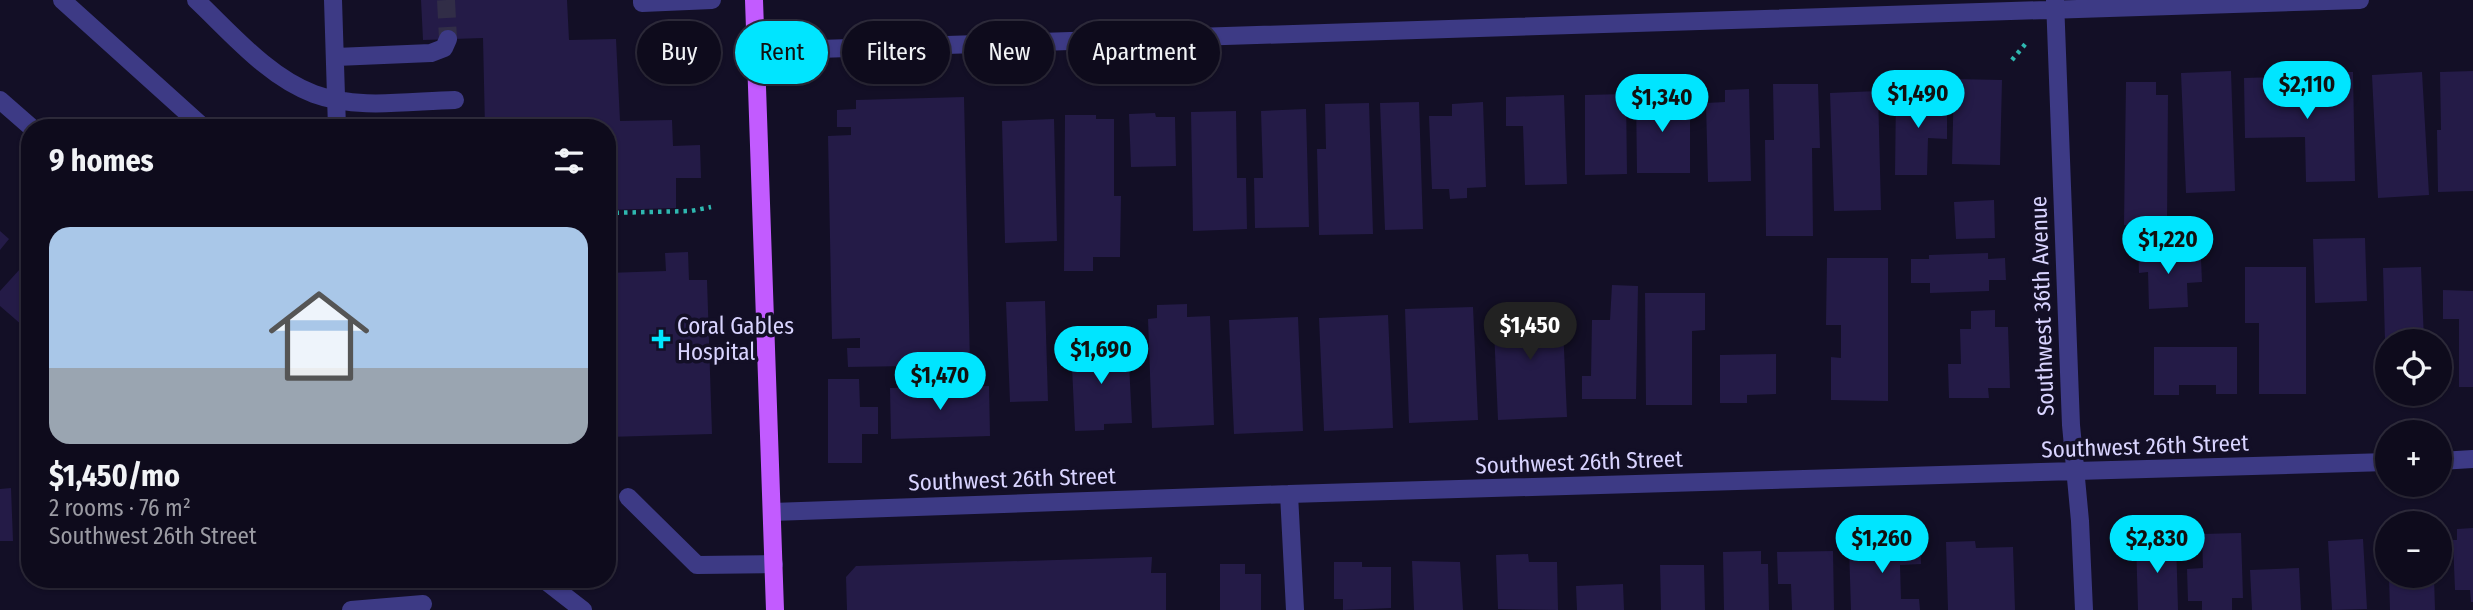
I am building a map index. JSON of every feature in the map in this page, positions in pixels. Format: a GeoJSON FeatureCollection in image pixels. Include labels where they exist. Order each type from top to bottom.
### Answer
{"type":"FeatureCollection","features":[{"type":"Feature","properties":{"kind":"main road"},"geometry":{"type":"LineString","coordinates":[[754,0],[755,21]]}},
{"type":"Feature","properties":{"kind":"main road"},"geometry":{"type":"LineString","coordinates":[[757,84],[775,610]]}},
{"type":"Feature","properties":{"kind":"street"},"geometry":{"type":"LineString","coordinates":[[62,0],[194,119]]}},
{"type":"Feature","properties":{"kind":"street"},"geometry":{"type":"LineString","coordinates":[[196,0],[279,75],[316,95],[356,102],[455,100]]}},
{"type":"Feature","properties":{"kind":"street"},"geometry":{"type":"LineString","coordinates":[[333,0],[337,119]]}},
{"type":"Feature","properties":{"kind":"street"},"geometry":{"type":"LineString","coordinates":[[642,0],[642,3],[712,0]]}},
{"type":"Feature","properties":{"kind":"street"},"geometry":{"type":"LineString","coordinates":[[828,48],[2055,5],[2360,0]]}},
{"type":"Feature","properties":{"kind":"street","name":"Southwest 36th Avenue"},"geometry":{"type":"LineString","coordinates":[[2055,5],[2071,425],[2084,610]]}},
{"type":"Feature","properties":{"kind":"street"},"geometry":{"type":"LineString","coordinates":[[336,57],[431,52],[444,48],[448,39]]}},
{"type":"Feature","properties":{"kind":"street"},"geometry":{"type":"LineString","coordinates":[[0,100],[22,119]]}},
{"type":"Feature","properties":{"kind":"street"},"geometry":{"type":"LineString","coordinates":[[2452,460],[2473,459]]}},
{"type":"Feature","properties":{"kind":"street","name":"Southwest 26th Street"},"geometry":{"type":"LineString","coordinates":[[772,512],[2375,462]]}},
{"type":"Feature","properties":{"kind":"street"},"geometry":{"type":"LineString","coordinates":[[1289,494],[1294,610]]}},
{"type":"Feature","properties":{"kind":"street"},"geometry":{"type":"LineString","coordinates":[[628,497],[697,565],[774,564]]}},
{"type":"Feature","properties":{"kind":"street"},"geometry":{"type":"LineString","coordinates":[[555,588],[583,610]]}},
{"type":"Feature","properties":{"kind":"street"},"geometry":{"type":"LineString","coordinates":[[351,610],[424,604]]}},
{"type":"Feature","properties":{"kind":"path"},"geometry":{"type":"LineString","coordinates":[[2012,60],[2027,42]]}},
{"type":"Feature","properties":{"kind":"path"},"geometry":{"type":"LineString","coordinates":[[616,213],[691,211],[711,207]]}},
{"type":"Feature","properties":{"kind":"building"},"geometry":{"type":"Polygon","coordinates":[[[421,0],[567,0],[569,40],[616,39],[620,121],[672,120],[673,146],[700,145],[701,178],[676,178],[676,208],[616,210],[616,119],[485,119],[483,38],[423,40],[421,0]]]}},
{"type":"Feature","properties":{"kind":"building"},"geometry":{"type":"Polygon","coordinates":[[[2231,71],[2235,191],[2186,193],[2181,73],[2231,71]]]}},
{"type":"Feature","properties":{"kind":"building"},"geometry":{"type":"Polygon","coordinates":[[[2473,71],[2473,191],[2438,192],[2440,72],[2473,71]]]}},
{"type":"Feature","properties":{"kind":"building"},"geometry":{"type":"Polygon","coordinates":[[[2325,72],[2353,72],[2355,181],[2306,182],[2305,137],[2245,138],[2244,78],[2278,77],[2278,84],[2326,83],[2325,72]]]}},
{"type":"Feature","properties":{"kind":"building"},"geometry":{"type":"Polygon","coordinates":[[[2422,72],[2429,195],[2378,198],[2372,75],[2422,72]]]}},
{"type":"Feature","properties":{"kind":"building"},"geometry":{"type":"Polygon","coordinates":[[[1954,79],[2002,80],[2000,165],[1952,164],[1954,79]]]}},
{"type":"Feature","properties":{"kind":"building"},"geometry":{"type":"Polygon","coordinates":[[[2126,82],[2156,82],[2156,95],[2168,95],[2167,226],[2124,225],[2126,82]]]}},
{"type":"Feature","properties":{"kind":"building"},"geometry":{"type":"Polygon","coordinates":[[[1773,84],[1818,84],[1820,148],[1812,148],[1813,236],[1766,236],[1765,140],[1774,140],[1773,84]]]}},
{"type":"Feature","properties":{"kind":"building"},"geometry":{"type":"Polygon","coordinates":[[[1749,89],[1751,181],[1708,182],[1706,103],[1725,102],[1725,90],[1749,89]]]}},
{"type":"Feature","properties":{"kind":"building"},"geometry":{"type":"Polygon","coordinates":[[[1666,91],[1666,101],[1690,101],[1690,173],[1637,173],[1636,92],[1666,91]]]}},
{"type":"Feature","properties":{"kind":"building"},"geometry":{"type":"Polygon","coordinates":[[[1878,91],[1881,210],[1834,211],[1830,93],[1878,91]]]}},
{"type":"Feature","properties":{"kind":"building"},"geometry":{"type":"Polygon","coordinates":[[[1896,93],[1947,94],[1947,139],[1928,138],[1927,175],[1895,175],[1896,93]]]}},
{"type":"Feature","properties":{"kind":"building"},"geometry":{"type":"Polygon","coordinates":[[[1626,94],[1627,174],[1585,175],[1585,95],[1626,94]]]}},
{"type":"Feature","properties":{"kind":"building"},"geometry":{"type":"Polygon","coordinates":[[[1564,95],[1567,184],[1525,185],[1523,126],[1506,126],[1506,97],[1564,95]]]}},
{"type":"Feature","properties":{"kind":"building"},"geometry":{"type":"Polygon","coordinates":[[[964,97],[970,365],[848,367],[847,348],[860,348],[860,338],[832,339],[828,136],[851,135],[851,127],[837,127],[837,110],[856,109],[856,100],[964,97]]]}},
{"type":"Feature","properties":{"kind":"building"},"geometry":{"type":"Polygon","coordinates":[[[1419,102],[1423,229],[1385,230],[1380,103],[1419,102]]]}},
{"type":"Feature","properties":{"kind":"building"},"geometry":{"type":"Polygon","coordinates":[[[1483,102],[1486,187],[1467,188],[1467,198],[1450,199],[1449,189],[1432,189],[1429,116],[1452,116],[1452,104],[1483,102]]]}},
{"type":"Feature","properties":{"kind":"building"},"geometry":{"type":"Polygon","coordinates":[[[1369,103],[1373,234],[1319,235],[1317,149],[1326,149],[1325,104],[1369,103]]]}},
{"type":"Feature","properties":{"kind":"building"},"geometry":{"type":"Polygon","coordinates":[[[1306,109],[1309,227],[1255,228],[1254,178],[1263,178],[1261,111],[1306,109]]]}},
{"type":"Feature","properties":{"kind":"building"},"geometry":{"type":"Polygon","coordinates":[[[1236,111],[1237,178],[1246,178],[1247,229],[1193,231],[1191,112],[1236,111]]]}},
{"type":"Feature","properties":{"kind":"building"},"geometry":{"type":"Polygon","coordinates":[[[1155,113],[1156,117],[1175,117],[1176,166],[1131,167],[1129,114],[1155,113]]]}},
{"type":"Feature","properties":{"kind":"building"},"geometry":{"type":"Polygon","coordinates":[[[1065,115],[1096,115],[1096,119],[1114,119],[1114,196],[1121,196],[1120,257],[1093,257],[1093,271],[1064,271],[1065,115]]]}},
{"type":"Feature","properties":{"kind":"building"},"geometry":{"type":"Polygon","coordinates":[[[1054,119],[1057,241],[1005,243],[1002,121],[1054,119]]]}},
{"type":"Feature","properties":{"kind":"building"},"geometry":{"type":"Polygon","coordinates":[[[1994,200],[1995,238],[1956,239],[1954,202],[1994,200]]]}},
{"type":"Feature","properties":{"kind":"building"},"geometry":{"type":"Polygon","coordinates":[[[0,231],[9,239],[0,250],[0,231]]]}},
{"type":"Feature","properties":{"kind":"building"},"geometry":{"type":"Polygon","coordinates":[[[2365,238],[2367,301],[2315,303],[2313,239],[2365,238]]]}},
{"type":"Feature","properties":{"kind":"building"},"geometry":{"type":"Polygon","coordinates":[[[2172,244],[2172,260],[2201,259],[2202,282],[2187,283],[2188,307],[2149,309],[2148,272],[2139,273],[2138,245],[2172,244]]]}},
{"type":"Feature","properties":{"kind":"building"},"geometry":{"type":"Polygon","coordinates":[[[688,252],[689,280],[707,280],[712,434],[616,437],[616,273],[666,271],[665,253],[688,252]]]}},
{"type":"Feature","properties":{"kind":"building"},"geometry":{"type":"Polygon","coordinates":[[[1988,253],[1988,259],[2005,258],[2006,280],[1989,280],[1989,291],[1930,293],[1930,283],[1911,283],[1911,259],[1929,259],[1929,255],[1988,253]]]}},
{"type":"Feature","properties":{"kind":"building"},"geometry":{"type":"Polygon","coordinates":[[[1827,258],[1888,258],[1888,401],[1831,400],[1831,357],[1841,358],[1841,325],[1826,325],[1827,258]]]}},
{"type":"Feature","properties":{"kind":"building"},"geometry":{"type":"Polygon","coordinates":[[[2245,267],[2306,267],[2306,394],[2259,394],[2259,323],[2245,323],[2245,267]]]}},
{"type":"Feature","properties":{"kind":"building"},"geometry":{"type":"Polygon","coordinates":[[[2421,267],[2424,329],[2385,329],[2383,268],[2421,267]]]}},
{"type":"Feature","properties":{"kind":"building"},"geometry":{"type":"Polygon","coordinates":[[[21,268],[21,324],[0,306],[0,291],[21,268]]]}},
{"type":"Feature","properties":{"kind":"building"},"geometry":{"type":"Polygon","coordinates":[[[1612,285],[1638,286],[1636,399],[1582,399],[1582,376],[1591,376],[1592,320],[1610,320],[1612,285]]]}},
{"type":"Feature","properties":{"kind":"building"},"geometry":{"type":"Polygon","coordinates":[[[2443,290],[2473,291],[2473,387],[2459,387],[2459,319],[2443,319],[2443,290]]]}},
{"type":"Feature","properties":{"kind":"building"},"geometry":{"type":"Polygon","coordinates":[[[1645,293],[1705,293],[1705,330],[1692,331],[1692,405],[1646,405],[1645,293]]]}},
{"type":"Feature","properties":{"kind":"building"},"geometry":{"type":"Polygon","coordinates":[[[1045,301],[1048,401],[1010,402],[1006,302],[1045,301]]]}},
{"type":"Feature","properties":{"kind":"building"},"geometry":{"type":"Polygon","coordinates":[[[1187,304],[1187,317],[1210,316],[1214,425],[1152,428],[1148,319],[1157,318],[1157,305],[1187,304]]]}},
{"type":"Feature","properties":{"kind":"building"},"geometry":{"type":"Polygon","coordinates":[[[1562,304],[1567,417],[1498,420],[1493,307],[1562,304]]]}},
{"type":"Feature","properties":{"kind":"building"},"geometry":{"type":"Polygon","coordinates":[[[1473,307],[1478,420],[1409,423],[1405,309],[1473,307]]]}},
{"type":"Feature","properties":{"kind":"building"},"geometry":{"type":"Polygon","coordinates":[[[1995,310],[1995,327],[2008,327],[2010,388],[1988,388],[1989,398],[1949,398],[1948,364],[1961,364],[1960,329],[1971,329],[1971,311],[1995,310]]]}},
{"type":"Feature","properties":{"kind":"building"},"geometry":{"type":"Polygon","coordinates":[[[1388,315],[1393,428],[1324,431],[1319,318],[1388,315]]]}},
{"type":"Feature","properties":{"kind":"building"},"geometry":{"type":"Polygon","coordinates":[[[1298,317],[1303,431],[1234,434],[1229,320],[1298,317]]]}},
{"type":"Feature","properties":{"kind":"building"},"geometry":{"type":"Polygon","coordinates":[[[1128,343],[1132,423],[1104,424],[1104,430],[1075,431],[1071,345],[1128,343]]]}},
{"type":"Feature","properties":{"kind":"building"},"geometry":{"type":"Polygon","coordinates":[[[2154,347],[2237,347],[2237,394],[2216,394],[2216,385],[2179,385],[2179,395],[2154,395],[2154,347]]]}},
{"type":"Feature","properties":{"kind":"building"},"geometry":{"type":"Polygon","coordinates":[[[1776,354],[1776,394],[1747,395],[1747,403],[1720,403],[1720,355],[1776,354]]]}},
{"type":"Feature","properties":{"kind":"building"},"geometry":{"type":"Polygon","coordinates":[[[828,379],[859,379],[860,407],[878,407],[878,434],[862,434],[862,463],[828,463],[828,379]]]}},
{"type":"Feature","properties":{"kind":"building"},"geometry":{"type":"Polygon","coordinates":[[[989,386],[990,436],[891,439],[890,388],[989,386]]]}},
{"type":"Feature","properties":{"kind":"building"},"geometry":{"type":"Polygon","coordinates":[[[11,488],[13,541],[0,541],[0,489],[11,488]]]}},
{"type":"Feature","properties":{"kind":"building"},"geometry":{"type":"Polygon","coordinates":[[[2473,528],[2471,602],[2470,590],[2455,590],[2453,540],[2457,540],[2457,529],[2473,528]]]}},
{"type":"Feature","properties":{"kind":"building"},"geometry":{"type":"Polygon","coordinates":[[[2241,533],[2243,598],[2232,598],[2232,610],[2202,610],[2202,601],[2188,601],[2187,569],[2203,568],[2202,534],[2241,533]]]}},
{"type":"Feature","properties":{"kind":"building"},"geometry":{"type":"Polygon","coordinates":[[[1920,534],[1921,564],[1900,565],[1901,599],[1919,599],[1920,610],[1851,610],[1849,547],[1898,545],[1898,535],[1920,534]]]}},
{"type":"Feature","properties":{"kind":"building"},"geometry":{"type":"Polygon","coordinates":[[[2176,539],[2178,610],[2138,610],[2136,540],[2176,539]]]}},
{"type":"Feature","properties":{"kind":"building"},"geometry":{"type":"Polygon","coordinates":[[[2363,539],[2367,609],[2332,610],[2328,541],[2363,539]]]}},
{"type":"Feature","properties":{"kind":"building"},"geometry":{"type":"Polygon","coordinates":[[[1975,541],[1976,548],[2013,547],[2015,610],[1948,610],[1946,542],[1975,541]]]}},
{"type":"Feature","properties":{"kind":"building"},"geometry":{"type":"Polygon","coordinates":[[[1761,551],[1761,564],[1768,564],[1769,610],[1724,610],[1723,552],[1761,551]]]}},
{"type":"Feature","properties":{"kind":"building"},"geometry":{"type":"Polygon","coordinates":[[[1833,551],[1834,610],[1792,610],[1791,584],[1778,584],[1777,552],[1833,551]]]}},
{"type":"Feature","properties":{"kind":"building"},"geometry":{"type":"Polygon","coordinates":[[[1528,554],[1529,562],[1557,562],[1558,610],[1498,609],[1496,555],[1528,554]]]}},
{"type":"Feature","properties":{"kind":"building"},"geometry":{"type":"Polygon","coordinates":[[[1152,557],[1151,573],[1166,573],[1166,610],[847,610],[846,577],[856,566],[1152,557]]]}},
{"type":"Feature","properties":{"kind":"building"},"geometry":{"type":"Polygon","coordinates":[[[1412,561],[1460,562],[1463,610],[1414,610],[1412,561]]]}},
{"type":"Feature","properties":{"kind":"building"},"geometry":{"type":"Polygon","coordinates":[[[1334,562],[1362,562],[1362,567],[1391,567],[1391,608],[1343,610],[1343,599],[1334,599],[1334,562]]]}},
{"type":"Feature","properties":{"kind":"building"},"geometry":{"type":"Polygon","coordinates":[[[1220,564],[1245,564],[1245,574],[1261,574],[1261,610],[1220,610],[1220,564]]]}},
{"type":"Feature","properties":{"kind":"building"},"geometry":{"type":"Polygon","coordinates":[[[1660,565],[1704,565],[1705,610],[1661,610],[1660,565]]]}},
{"type":"Feature","properties":{"kind":"building"},"geometry":{"type":"Polygon","coordinates":[[[2299,568],[2301,610],[2252,610],[2250,570],[2299,568]]]}},
{"type":"Feature","properties":{"kind":"building"},"geometry":{"type":"Polygon","coordinates":[[[1623,584],[1624,610],[1577,610],[1576,586],[1623,584]]]}},
{"type":"Feature","properties":{"kind":"building"},"geometry":{"type":"Polygon","coordinates":[[[2389,588],[2434,588],[2435,610],[2390,610],[2389,588]]]}},
{"type":"Feature","properties":{"kind":"tunnel"},"geometry":{"type":"LineString","coordinates":[[446,0],[448,39]]}},
{"type":"Feature","properties":{"kind":"place","name":"Coral Gables Hospital"},"geometry":{"type":"Point","coordinates":[661,339]}}]}
